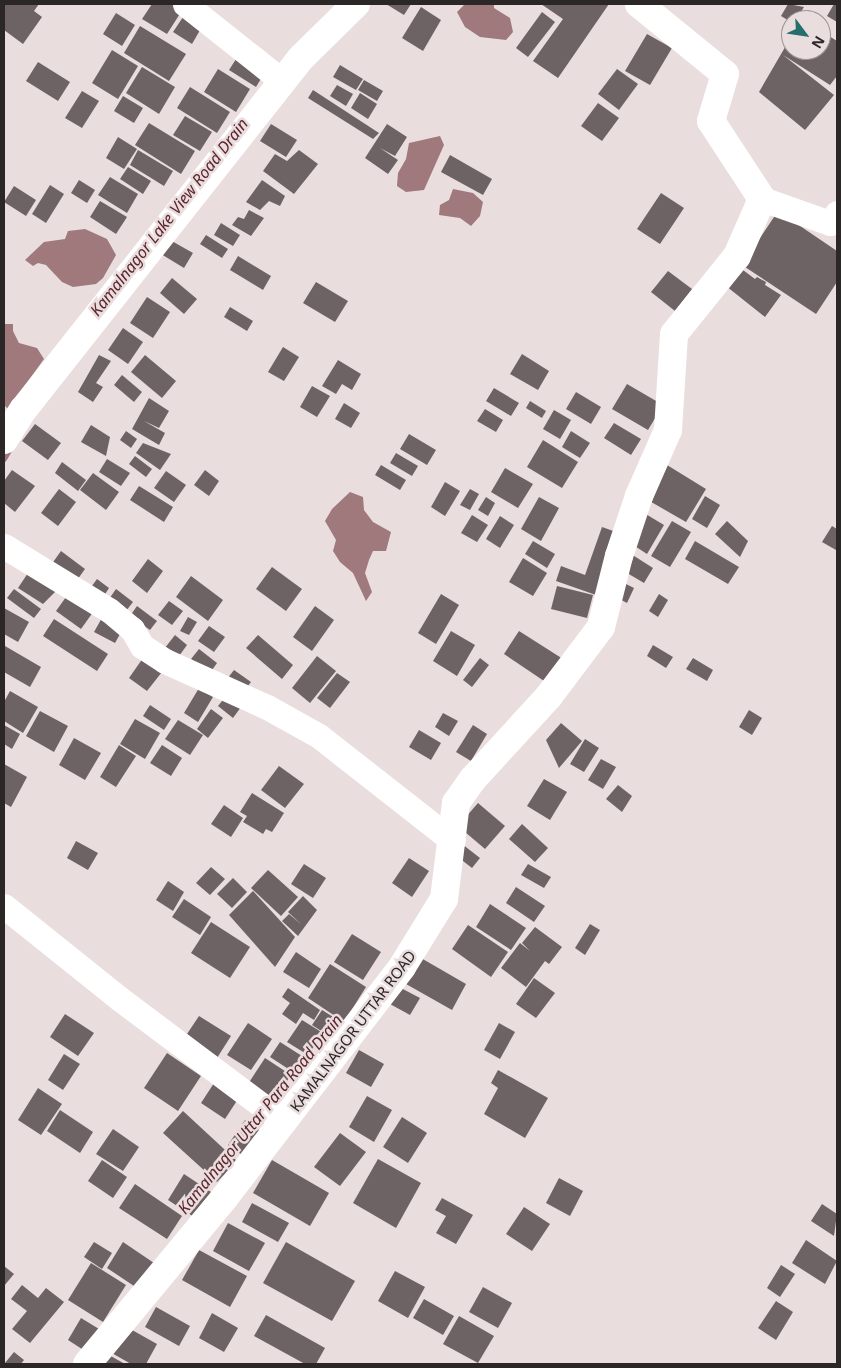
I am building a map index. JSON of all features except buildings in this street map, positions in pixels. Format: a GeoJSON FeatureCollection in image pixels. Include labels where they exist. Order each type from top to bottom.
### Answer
{"type":"FeatureCollection","features":[{"type":"Feature","properties":{"kind":"street"},"geometry":{"type":"LineString","coordinates":[[185,4],[282,81]]}},
{"type":"Feature","properties":{"kind":"street"},"geometry":{"type":"LineString","coordinates":[[4,440],[23,410],[282,81],[301,58],[356,4]]}},
{"type":"Feature","properties":{"kind":"street"},"geometry":{"type":"LineString","coordinates":[[640,4],[725,74],[711,122],[762,199],[830,223],[837,213]]}},
{"type":"Feature","properties":{"kind":"street","name":"KAMALNAGOR UTTAR ROAD"},"geometry":{"type":"LineString","coordinates":[[87,1364],[284,1122],[431,924],[444,899],[453,841],[456,803],[473,780],[550,696],[601,627],[619,556],[636,504],[668,430],[674,334],[736,256],[762,199]]}},
{"type":"Feature","properties":{"kind":"street"},"geometry":{"type":"LineString","coordinates":[[4,546],[109,610],[132,629],[142,646],[165,661],[267,707],[319,736],[453,841]]}},
{"type":"Feature","properties":{"kind":"street"},"geometry":{"type":"LineString","coordinates":[[4,906],[120,999],[284,1122]]}},
{"type":"Feature","properties":{"kind":"shaded area"},"geometry":{"type":"Polygon","coordinates":[[[465,4],[494,4],[494,8],[510,18],[513,32],[506,40],[480,37],[465,27],[457,12],[465,4]]]}},
{"type":"Feature","properties":{"kind":"shaded area"},"geometry":{"type":"Polygon","coordinates":[[[440,136],[444,145],[424,190],[406,192],[397,186],[398,173],[406,159],[409,143],[440,136]]]}},
{"type":"Feature","properties":{"kind":"shaded area"},"geometry":{"type":"Polygon","coordinates":[[[453,189],[473,193],[483,202],[480,216],[471,226],[460,218],[439,215],[440,205],[449,200],[453,189]]]}},
{"type":"Feature","properties":{"kind":"shaded area"},"geometry":{"type":"Polygon","coordinates":[[[85,229],[107,239],[116,255],[103,278],[96,284],[73,287],[62,282],[46,265],[38,263],[33,266],[25,260],[44,242],[65,239],[68,231],[85,229]]]}},
{"type":"Feature","properties":{"kind":"shaded area"},"geometry":{"type":"Polygon","coordinates":[[[4,324],[13,324],[13,331],[19,343],[37,348],[44,359],[8,409],[4,405],[4,324]]]}},
{"type":"Feature","properties":{"kind":"shaded area"},"geometry":{"type":"Polygon","coordinates":[[[350,492],[363,497],[364,510],[373,522],[391,532],[386,551],[373,551],[369,560],[365,573],[372,592],[366,601],[353,573],[340,562],[333,551],[336,540],[325,521],[332,509],[350,492]]]}},
{"type":"Feature","properties":{"kind":"waterway","name":"Kamalnagor Lake View Road Drain"},"geometry":{"type":"LineString","coordinates":[[4,459],[11,447]]}},
{"type":"Feature","properties":{"kind":"water label","name":"Kamalnagor Uttar Para Road Drain"},"geometry":{"type":"Point","coordinates":[260,1114]}}]}
